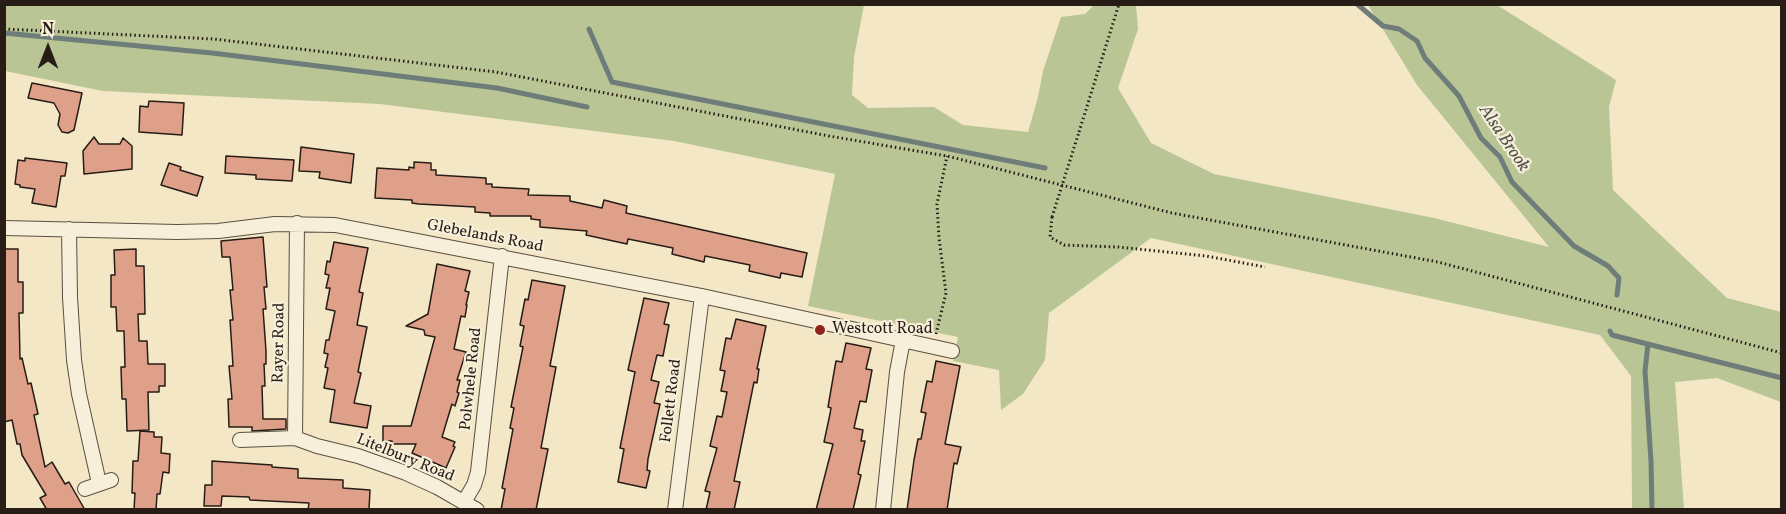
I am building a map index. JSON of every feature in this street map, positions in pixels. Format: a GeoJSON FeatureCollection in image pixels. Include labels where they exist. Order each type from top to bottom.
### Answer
{"type":"FeatureCollection","features":[{"type":"Feature","properties":{"kind":"street","name":"Glebelands Road"},"geometry":{"type":"LineString","coordinates":[[4,228],[177,232],[218,231],[297,223],[335,225],[702,296],[952,351]]}},
{"type":"Feature","properties":{"kind":"street","name":"Rayer Road"},"geometry":{"type":"LineString","coordinates":[[295,438],[297,223]]}},
{"type":"Feature","properties":{"kind":"street"},"geometry":{"type":"LineString","coordinates":[[69,230],[74,360],[79,394],[105,482],[85,489]]}},
{"type":"Feature","properties":{"kind":"street","name":"Polwhele Road"},"geometry":{"type":"LineString","coordinates":[[464,502],[474,485],[478,472],[502,256]]}},
{"type":"Feature","properties":{"kind":"street","name":"Follett Road"},"geometry":{"type":"LineString","coordinates":[[675,510],[702,296]]}},
{"type":"Feature","properties":{"kind":"street"},"geometry":{"type":"LineString","coordinates":[[883,510],[897,372],[903,340]]}},
{"type":"Feature","properties":{"kind":"street"},"geometry":{"type":"LineString","coordinates":[[240,440],[295,438]]}},
{"type":"Feature","properties":{"kind":"street","name":"Litelbury Road"},"geometry":{"type":"LineString","coordinates":[[295,438],[406,473],[477,510]]}},
{"type":"Feature","properties":{"kind":"path"},"geometry":{"type":"LineString","coordinates":[[1119,4],[1052,217],[1050,237],[1064,245],[1118,247],[1206,256],[1265,267]]}},
{"type":"Feature","properties":{"kind":"path"},"geometry":{"type":"LineString","coordinates":[[4,29],[214,39],[496,72],[817,134],[947,156],[1172,213],[1438,262],[1782,353]]}},
{"type":"Feature","properties":{"kind":"path"},"geometry":{"type":"LineString","coordinates":[[933,346],[946,293],[937,204],[947,156]]}},
{"type":"Feature","properties":{"kind":"green space"},"geometry":{"type":"Polygon","coordinates":[[[5,5],[864,5],[854,57],[852,95],[868,108],[934,107],[963,125],[1028,132],[1043,71],[1061,17],[1085,14],[1094,5],[1136,5],[1138,29],[1118,88],[1151,143],[1214,174],[1434,218],[1549,247],[1417,85],[1368,5],[1497,5],[1616,80],[1609,107],[1613,190],[1727,298],[1781,312],[1781,402],[1717,378],[1675,382],[1684,509],[1632,509],[1631,376],[1600,335],[1151,238],[1049,313],[1045,360],[1023,394],[1001,410],[999,370],[953,361],[958,337],[808,306],[835,174],[674,141],[380,104],[103,91],[5,71],[5,5]]]}},
{"type":"Feature","properties":{"kind":"building"},"geometry":{"type":"Polygon","coordinates":[[[32,83],[82,93],[74,130],[68,133],[62,132],[58,125],[60,114],[54,103],[28,98],[32,83]]]}},
{"type":"Feature","properties":{"kind":"building"},"geometry":{"type":"Polygon","coordinates":[[[149,101],[184,103],[182,135],[139,132],[140,106],[148,107],[149,101]]]}},
{"type":"Feature","properties":{"kind":"building"},"geometry":{"type":"Polygon","coordinates":[[[94,137],[99,144],[120,144],[123,138],[132,146],[132,169],[84,174],[83,151],[94,137]]]}},
{"type":"Feature","properties":{"kind":"building"},"geometry":{"type":"Polygon","coordinates":[[[301,147],[354,154],[351,183],[319,178],[320,172],[299,171],[301,147]]]}},
{"type":"Feature","properties":{"kind":"building"},"geometry":{"type":"Polygon","coordinates":[[[226,156],[294,160],[292,181],[256,179],[256,175],[225,173],[226,156]]]}},
{"type":"Feature","properties":{"kind":"building"},"geometry":{"type":"Polygon","coordinates":[[[25,158],[67,163],[65,176],[61,176],[56,207],[32,203],[35,189],[15,184],[18,160],[25,161],[25,158]]]}},
{"type":"Feature","properties":{"kind":"building"},"geometry":{"type":"Polygon","coordinates":[[[414,162],[431,163],[431,170],[436,170],[436,175],[486,178],[486,184],[492,184],[492,187],[529,189],[528,195],[570,196],[570,201],[602,208],[604,200],[627,206],[626,213],[807,253],[802,277],[781,273],[780,278],[749,271],[750,265],[705,256],[704,262],[672,254],[673,248],[628,239],[627,244],[586,235],[587,231],[540,227],[540,220],[531,219],[531,216],[490,216],[490,213],[475,212],[475,207],[419,204],[412,203],[412,200],[375,198],[377,168],[409,170],[409,167],[414,168],[414,162]]]}},
{"type":"Feature","properties":{"kind":"building"},"geometry":{"type":"Polygon","coordinates":[[[169,163],[181,167],[180,170],[203,177],[197,196],[161,185],[169,163]]]}},
{"type":"Feature","properties":{"kind":"building"},"geometry":{"type":"Polygon","coordinates":[[[263,237],[267,287],[264,287],[266,309],[263,309],[266,364],[264,364],[265,386],[262,386],[263,419],[286,419],[286,429],[252,431],[252,427],[229,427],[228,399],[232,399],[229,366],[233,366],[230,320],[233,320],[230,290],[233,290],[230,257],[222,257],[221,241],[263,237]]]}},
{"type":"Feature","properties":{"kind":"building"},"geometry":{"type":"Polygon","coordinates":[[[334,242],[368,248],[359,292],[363,293],[357,325],[367,327],[358,372],[361,373],[354,403],[371,406],[367,428],[330,422],[335,390],[324,388],[328,354],[324,353],[335,311],[326,309],[330,288],[326,288],[329,275],[325,274],[334,242]]]}},
{"type":"Feature","properties":{"kind":"building"},"geometry":{"type":"Polygon","coordinates":[[[4,249],[18,249],[18,282],[23,282],[23,313],[19,313],[20,359],[22,358],[28,384],[31,383],[38,414],[34,415],[45,467],[52,462],[65,484],[69,482],[85,510],[47,510],[40,498],[46,495],[22,455],[20,444],[17,444],[12,420],[4,422],[4,249]]]}},
{"type":"Feature","properties":{"kind":"building"},"geometry":{"type":"Polygon","coordinates":[[[136,249],[136,266],[144,266],[145,314],[138,314],[139,341],[147,341],[148,364],[165,364],[165,386],[159,386],[159,392],[148,392],[149,430],[127,431],[126,399],[122,399],[121,367],[125,367],[124,331],[117,331],[116,307],[111,307],[111,275],[115,275],[114,250],[136,249]]]}},
{"type":"Feature","properties":{"kind":"building"},"geometry":{"type":"Polygon","coordinates":[[[437,264],[470,271],[465,291],[469,292],[465,317],[461,316],[454,349],[466,352],[457,380],[460,380],[457,392],[459,393],[455,406],[452,404],[442,437],[455,442],[446,468],[412,453],[416,444],[392,444],[392,441],[383,441],[383,426],[411,426],[435,337],[425,335],[424,330],[406,326],[428,314],[437,264]]]}},
{"type":"Feature","properties":{"kind":"building"},"geometry":{"type":"Polygon","coordinates":[[[532,280],[565,286],[550,366],[556,367],[541,448],[548,449],[536,510],[501,510],[505,489],[502,488],[513,429],[510,428],[514,408],[511,407],[523,347],[520,346],[524,326],[520,325],[525,299],[528,300],[532,280]]]}},
{"type":"Feature","properties":{"kind":"building"},"geometry":{"type":"Polygon","coordinates":[[[644,298],[669,303],[664,324],[669,325],[663,356],[657,355],[651,380],[659,382],[654,403],[660,404],[648,459],[647,470],[650,471],[646,488],[618,482],[624,449],[620,448],[635,372],[628,370],[644,298]]]}},
{"type":"Feature","properties":{"kind":"building"},"geometry":{"type":"Polygon","coordinates":[[[736,319],[766,326],[757,369],[759,369],[757,383],[754,382],[734,481],[740,482],[734,510],[706,510],[710,492],[705,491],[717,448],[710,446],[717,416],[722,417],[727,392],[721,391],[725,371],[720,370],[726,338],[731,339],[736,319]]]}},
{"type":"Feature","properties":{"kind":"building"},"geometry":{"type":"Polygon","coordinates":[[[846,343],[871,348],[866,369],[872,370],[866,402],[860,401],[854,428],[863,430],[861,441],[865,441],[858,474],[861,475],[853,510],[816,510],[833,444],[824,442],[831,408],[828,407],[836,361],[842,362],[846,343]]]}},
{"type":"Feature","properties":{"kind":"building"},"geometry":{"type":"Polygon","coordinates":[[[936,361],[960,366],[945,444],[961,447],[957,464],[954,463],[947,510],[907,510],[918,439],[921,439],[926,413],[921,412],[924,396],[927,381],[932,382],[936,361]]]}},
{"type":"Feature","properties":{"kind":"building"},"geometry":{"type":"Polygon","coordinates":[[[140,431],[154,432],[154,437],[162,437],[161,453],[170,454],[169,473],[163,472],[160,494],[157,494],[156,510],[134,510],[133,461],[138,461],[140,431]]]}},
{"type":"Feature","properties":{"kind":"building"},"geometry":{"type":"Polygon","coordinates":[[[212,461],[272,465],[272,467],[298,469],[298,478],[343,480],[343,488],[370,490],[369,510],[308,510],[309,503],[222,496],[221,506],[204,506],[205,485],[212,485],[212,461]]]}},
{"type":"Feature","properties":{"kind":"waterway","name":"Alsa Brook"},"geometry":{"type":"LineString","coordinates":[[1357,4],[1383,26],[1399,29],[1417,41],[1425,58],[1459,96],[1481,138],[1500,157],[1512,182],[1574,246],[1608,266],[1619,278],[1617,295]]}},
{"type":"Feature","properties":{"kind":"waterway"},"geometry":{"type":"LineString","coordinates":[[589,29],[612,82],[1045,168]]}},
{"type":"Feature","properties":{"kind":"waterway"},"geometry":{"type":"LineString","coordinates":[[4,33],[212,53],[497,88],[587,107]]}},
{"type":"Feature","properties":{"kind":"waterway","name":"Alsa Brook"},"geometry":{"type":"LineString","coordinates":[[1610,331],[1612,335],[1782,378]]}},
{"type":"Feature","properties":{"kind":"waterway"},"geometry":{"type":"LineString","coordinates":[[1648,344],[1645,371],[1652,510]]}},
{"type":"Feature","properties":{"kind":"place","name":"Westcott Road"},"geometry":{"type":"Point","coordinates":[820,330]}}]}
